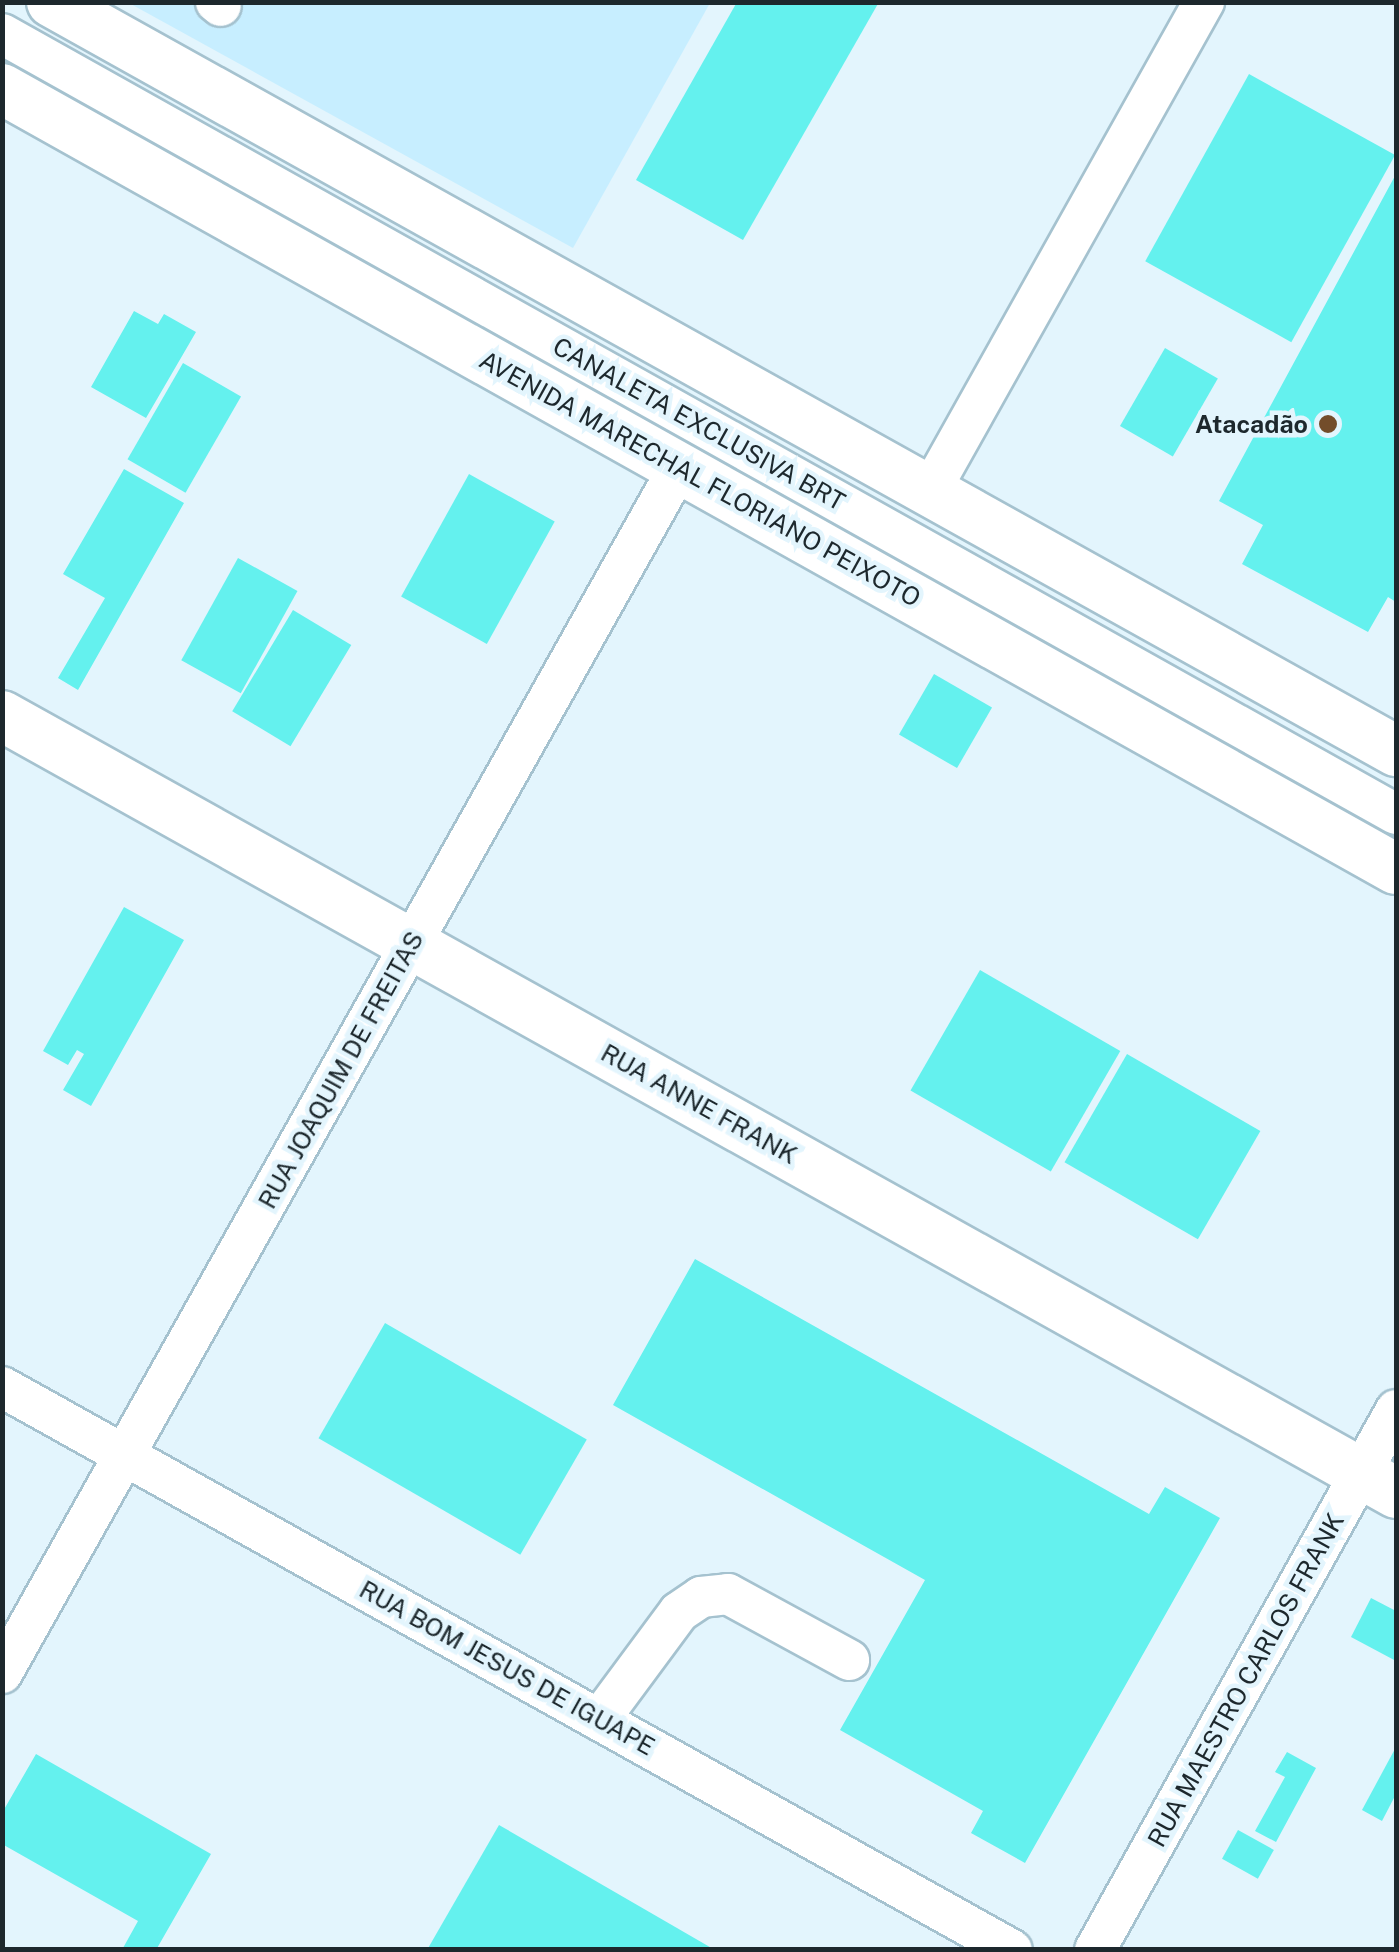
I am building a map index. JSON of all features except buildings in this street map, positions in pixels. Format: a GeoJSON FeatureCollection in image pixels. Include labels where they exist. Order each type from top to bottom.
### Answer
{"type":"FeatureCollection","features":[{"type":"Feature","properties":{"kind":"main road"},"geometry":{"type":"LineString","coordinates":[[74,8],[1396,751]]}},
{"type":"Feature","properties":{"kind":"main road","name":"AVENIDA MARECHAL FLORIANO PEIXOTO"},"geometry":{"type":"LineString","coordinates":[[2,88],[1396,869]]}},
{"type":"Feature","properties":{"kind":"main road","name":"RUA ANNE FRANK"},"geometry":{"type":"LineString","coordinates":[[2,716],[1379,1483]]}},
{"type":"Feature","properties":{"kind":"street"},"geometry":{"type":"LineString","coordinates":[[930,491],[1204,2]]}},
{"type":"Feature","properties":{"kind":"street","name":"CANALETA EXCLUSIVA BRT"},"geometry":{"type":"LineString","coordinates":[[2,34],[1396,814]]}},
{"type":"Feature","properties":{"kind":"street","name":"RUA JOAQUIM DE FREITAS"},"geometry":{"type":"LineString","coordinates":[[2,1673],[679,467]]}},
{"type":"Feature","properties":{"kind":"street","name":"RUA BOM JESUS DE IGUAPE"},"geometry":{"type":"LineString","coordinates":[[2,1387],[1012,1950]]}},
{"type":"Feature","properties":{"kind":"street","name":"RUA MAESTRO CARLOS FRANK"},"geometry":{"type":"LineString","coordinates":[[1095,1950],[1379,1483],[1396,1410]]}},
{"type":"Feature","properties":{"kind":"street"},"geometry":{"type":"LineString","coordinates":[[600,1720],[679,1612],[701,1597],[728,1594],[849,1660]]}},
{"type":"Feature","properties":{"kind":"shaded area"},"geometry":{"type":"Polygon","coordinates":[[[129,3],[710,3],[573,248],[129,3]]]}},
{"type":"Feature","properties":{"kind":"place","name":"Atacadão"},"geometry":{"type":"Point","coordinates":[1328,424]}}]}
